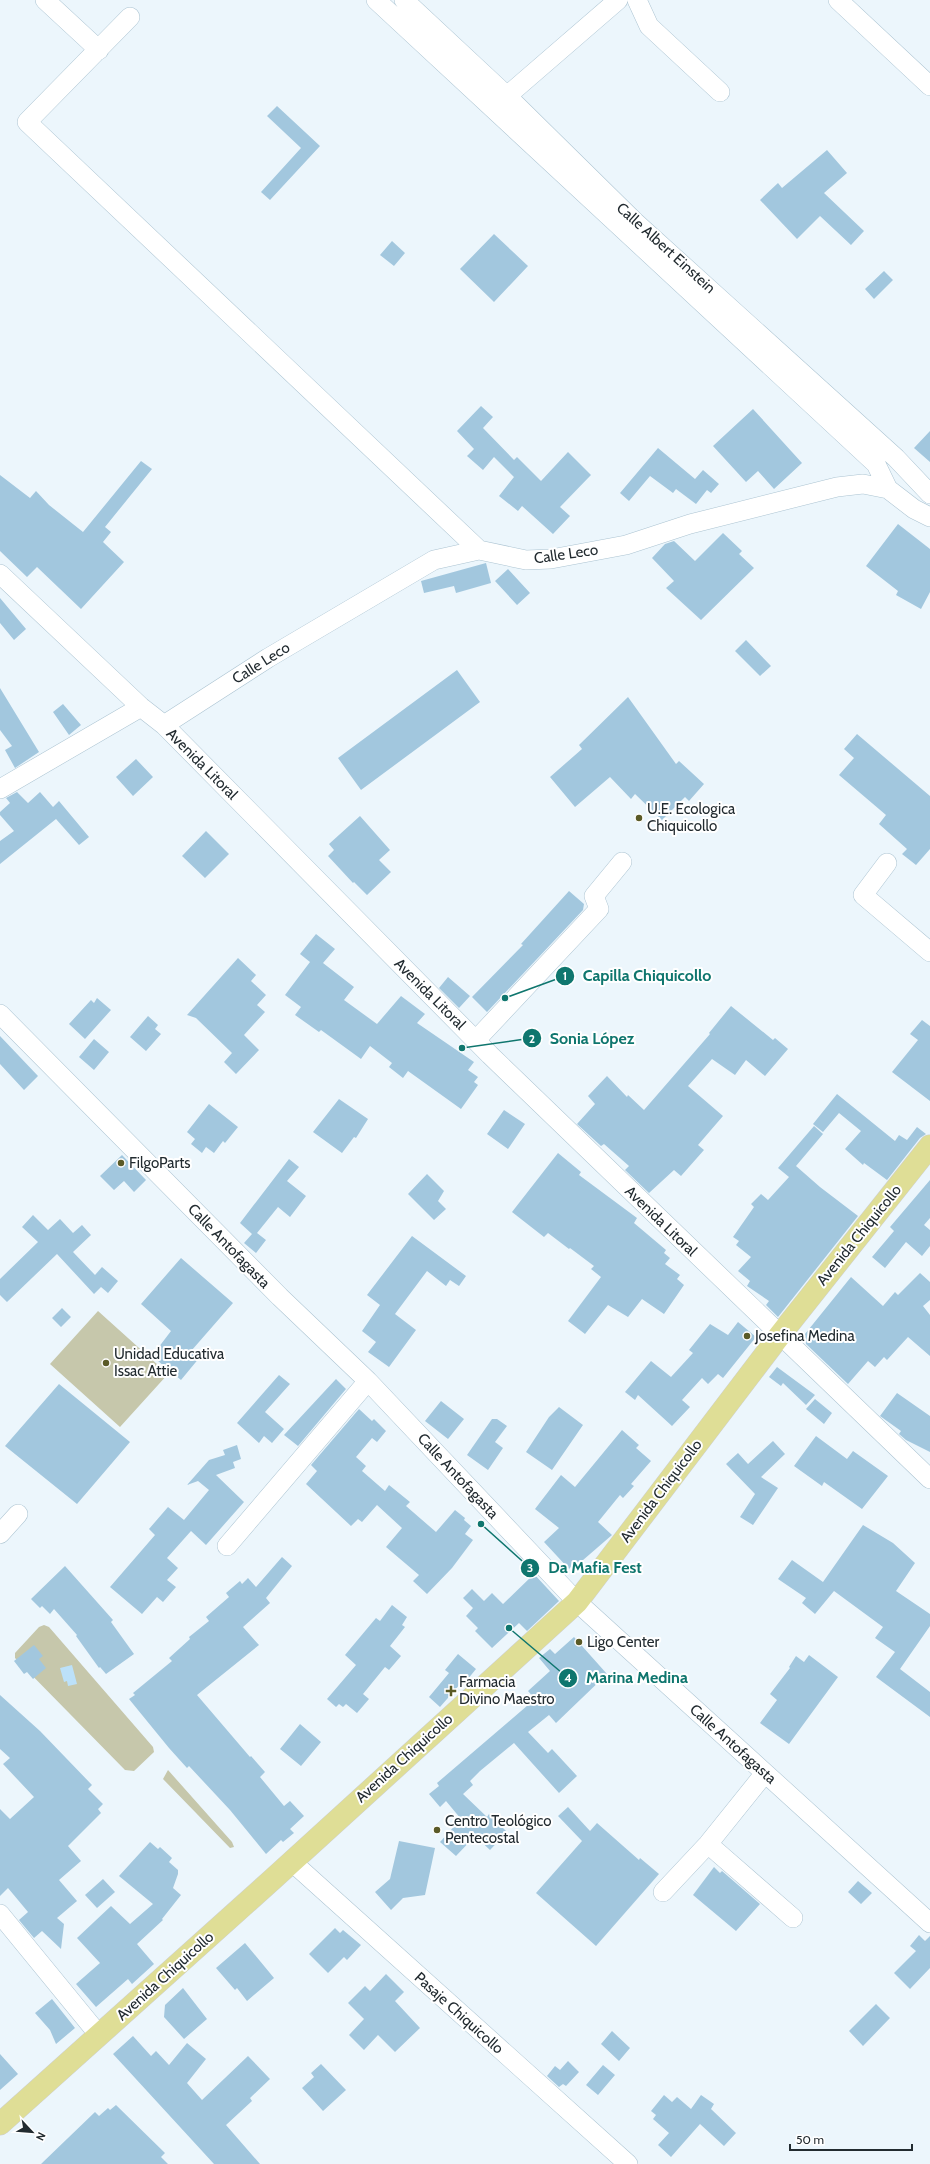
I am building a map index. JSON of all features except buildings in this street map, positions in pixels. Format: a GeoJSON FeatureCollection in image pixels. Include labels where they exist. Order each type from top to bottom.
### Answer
{"type":"FeatureCollection","features":[{"type":"Feature","properties":{"kind":"main road","name":"Avenida Chiquicollo"},"geometry":{"type":"LineString","coordinates":[[0,2124],[99,2035],[271,1874],[291,1862],[577,1602],[780,1335],[930,1146]]}},
{"type":"Feature","properties":{"kind":"street"},"geometry":{"type":"LineString","coordinates":[[45,0],[99,50]]}},
{"type":"Feature","properties":{"kind":"street","name":"Calle Albert Einstein"},"geometry":{"type":"LineString","coordinates":[[376,0],[876,464],[888,490]]}},
{"type":"Feature","properties":{"kind":"street","name":"Calle Albert Einstein"},"geometry":{"type":"LineString","coordinates":[[404,0],[507,96],[635,222],[896,458],[930,494]]}},
{"type":"Feature","properties":{"kind":"street"},"geometry":{"type":"LineString","coordinates":[[507,96],[618,0]]}},
{"type":"Feature","properties":{"kind":"street"},"geometry":{"type":"LineString","coordinates":[[637,0],[649,26],[720,92]]}},
{"type":"Feature","properties":{"kind":"street"},"geometry":{"type":"LineString","coordinates":[[838,0],[930,86]]}},
{"type":"Feature","properties":{"kind":"street"},"geometry":{"type":"LineString","coordinates":[[130,17],[27,122],[479,550]]}},
{"type":"Feature","properties":{"kind":"street","name":"Calle Leco"},"geometry":{"type":"LineString","coordinates":[[164,726],[268,658],[434,560],[479,550],[526,560],[551,559],[626,545],[690,524],[837,487],[863,484],[888,490]]}},
{"type":"Feature","properties":{"kind":"street"},"geometry":{"type":"LineString","coordinates":[[888,490],[914,509],[930,517]]}},
{"type":"Feature","properties":{"kind":"street","name":"Avenida Litoral"},"geometry":{"type":"LineString","coordinates":[[0,574],[141,707],[164,726],[476,1040],[930,1479]]}},
{"type":"Feature","properties":{"kind":"street"},"geometry":{"type":"LineString","coordinates":[[0,789],[141,707]]}},
{"type":"Feature","properties":{"kind":"street"},"geometry":{"type":"LineString","coordinates":[[476,1040],[599,909],[594,896],[622,862]]}},
{"type":"Feature","properties":{"kind":"street"},"geometry":{"type":"LineString","coordinates":[[887,863],[863,895],[930,952]]}},
{"type":"Feature","properties":{"kind":"street","name":"Calle Antofagasta"},"geometry":{"type":"LineString","coordinates":[[0,1014],[280,1297],[368,1381],[577,1602],[930,1923]]}},
{"type":"Feature","properties":{"kind":"street"},"geometry":{"type":"LineString","coordinates":[[227,1546],[368,1381]]}},
{"type":"Feature","properties":{"kind":"street"},"geometry":{"type":"LineString","coordinates":[[0,1534],[18,1514]]}},
{"type":"Feature","properties":{"kind":"street"},"geometry":{"type":"LineString","coordinates":[[663,1892],[708,1844],[765,1773]]}},
{"type":"Feature","properties":{"kind":"street"},"geometry":{"type":"LineString","coordinates":[[708,1844],[793,1918]]}},
{"type":"Feature","properties":{"kind":"street","name":"Pasaje Chiquicollo"},"geometry":{"type":"LineString","coordinates":[[291,1862],[628,2164]]}},
{"type":"Feature","properties":{"kind":"street"},"geometry":{"type":"LineString","coordinates":[[0,1914],[99,2035]]}},
{"type":"Feature","properties":{"kind":"green space"},"geometry":{"type":"Polygon","coordinates":[[[98,1311],[168,1374],[120,1427],[50,1364],[98,1311]]]}},
{"type":"Feature","properties":{"kind":"green space"},"geometry":{"type":"Polygon","coordinates":[[[44,1625],[49,1627],[153,1747],[154,1752],[134,1771],[125,1770],[15,1658],[15,1653],[39,1627],[44,1625]]]}},
{"type":"Feature","properties":{"kind":"green space"},"geometry":{"type":"Polygon","coordinates":[[[168,1770],[232,1842],[234,1847],[230,1848],[163,1779],[168,1770]]]}},
{"type":"Feature","properties":{"kind":"water"},"geometry":{"type":"Polygon","coordinates":[[[72,1665],[77,1684],[68,1686],[67,1681],[64,1682],[60,1668],[72,1665]]]}},
{"type":"Feature","properties":{"kind":"place","name":"U.E. Ecologica Chiquicollo"},"geometry":{"type":"Point","coordinates":[639,818]}},
{"type":"Feature","properties":{"kind":"place","name":"Capilla Chiquicollo"},"geometry":{"type":"Point","coordinates":[505,998]}},
{"type":"Feature","properties":{"kind":"place","name":"Sonia López"},"geometry":{"type":"Point","coordinates":[462,1048]}},
{"type":"Feature","properties":{"kind":"place","name":"FilgoParts"},"geometry":{"type":"Point","coordinates":[121,1163]}},
{"type":"Feature","properties":{"kind":"place","name":"Josefina Medina"},"geometry":{"type":"Point","coordinates":[747,1336]}},
{"type":"Feature","properties":{"kind":"place","name":"Unidad Educativa Issac Attie"},"geometry":{"type":"Point","coordinates":[106,1363]}},
{"type":"Feature","properties":{"kind":"place","name":"Da Mafia Fest"},"geometry":{"type":"Point","coordinates":[481,1524]}},
{"type":"Feature","properties":{"kind":"place","name":"Marina Medina"},"geometry":{"type":"Point","coordinates":[509,1628]}},
{"type":"Feature","properties":{"kind":"place","name":"Ligo Center"},"geometry":{"type":"Point","coordinates":[579,1642]}},
{"type":"Feature","properties":{"kind":"place","name":"Farmacia Divino Maestro"},"geometry":{"type":"Point","coordinates":[451,1691]}},
{"type":"Feature","properties":{"kind":"place","name":"Centro Teológico Pentecostal"},"geometry":{"type":"Point","coordinates":[437,1830]}}]}
